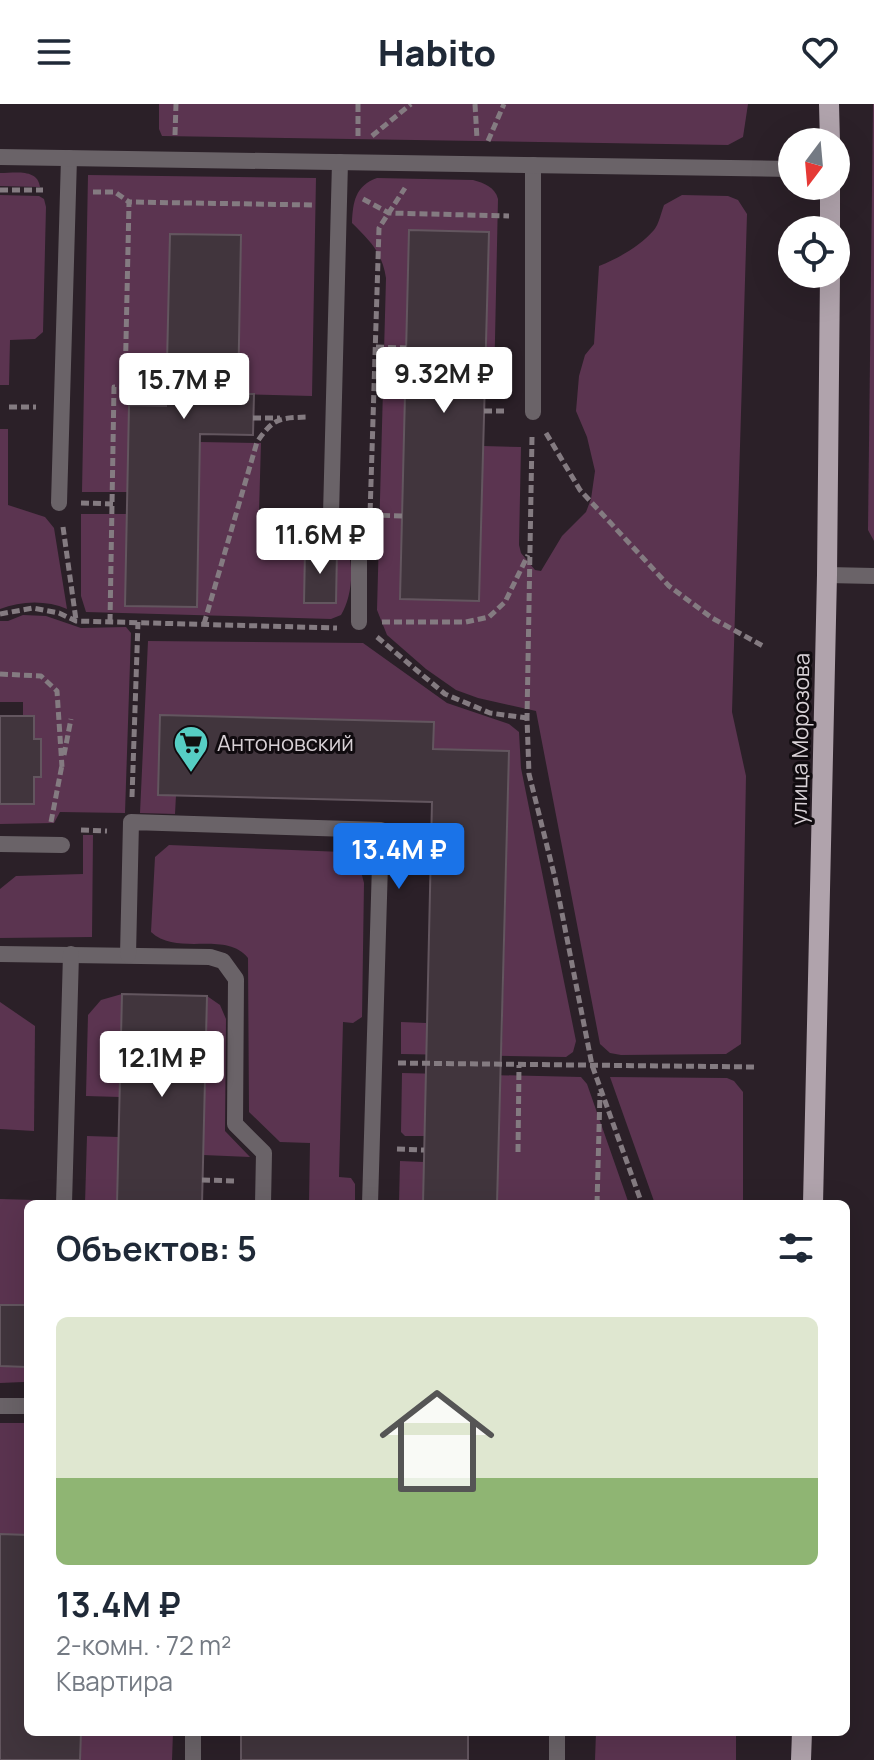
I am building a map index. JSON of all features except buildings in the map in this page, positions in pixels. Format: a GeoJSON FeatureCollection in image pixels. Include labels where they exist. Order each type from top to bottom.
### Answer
{"type":"FeatureCollection","features":[{"type":"Feature","properties":{"kind":"main road"},"geometry":{"type":"LineString","coordinates":[[829,104],[830,128]]}},
{"type":"Feature","properties":{"kind":"main road","name":"улица Морозова"},"geometry":{"type":"LineString","coordinates":[[813,1200],[827,575],[830,288]]}},
{"type":"Feature","properties":{"kind":"main road"},"geometry":{"type":"LineString","coordinates":[[801,1760],[802,1736]]}},
{"type":"Feature","properties":{"kind":"street"},"geometry":{"type":"LineString","coordinates":[[0,157],[778,169]]}},
{"type":"Feature","properties":{"kind":"street"},"geometry":{"type":"LineString","coordinates":[[59,503],[69,158]]}},
{"type":"Feature","properties":{"kind":"street"},"geometry":{"type":"LineString","coordinates":[[340,162],[331,515],[354,536],[359,551],[359,622]]}},
{"type":"Feature","properties":{"kind":"street"},"geometry":{"type":"LineString","coordinates":[[533,165],[533,412]]}},
{"type":"Feature","properties":{"kind":"street"},"geometry":{"type":"LineString","coordinates":[[827,575],[874,576]]}},
{"type":"Feature","properties":{"kind":"street"},"geometry":{"type":"LineString","coordinates":[[128,955],[131,822],[381,830],[370,1200]]}},
{"type":"Feature","properties":{"kind":"street"},"geometry":{"type":"LineString","coordinates":[[0,844],[62,845]]}},
{"type":"Feature","properties":{"kind":"street"},"geometry":{"type":"LineString","coordinates":[[0,954],[210,957],[223,961],[236,979],[235,1124],[264,1153],[263,1200]]}},
{"type":"Feature","properties":{"kind":"street"},"geometry":{"type":"LineString","coordinates":[[64,1200],[71,954]]}},
{"type":"Feature","properties":{"kind":"street"},"geometry":{"type":"LineString","coordinates":[[0,1406],[24,1406]]}},
{"type":"Feature","properties":{"kind":"street"},"geometry":{"type":"LineString","coordinates":[[193,1736],[193,1760]]}},
{"type":"Feature","properties":{"kind":"street"},"geometry":{"type":"LineString","coordinates":[[557,1736],[557,1760]]}},
{"type":"Feature","properties":{"kind":"path"},"geometry":{"type":"LineString","coordinates":[[358,104],[358,147],[411,104]]}},
{"type":"Feature","properties":{"kind":"path"},"geometry":{"type":"LineString","coordinates":[[475,104],[478,164]]}},
{"type":"Feature","properties":{"kind":"path"},"geometry":{"type":"LineString","coordinates":[[478,164],[504,104]]}},
{"type":"Feature","properties":{"kind":"path"},"geometry":{"type":"LineString","coordinates":[[402,516],[370,515],[379,228],[421,163]]}},
{"type":"Feature","properties":{"kind":"path"},"geometry":{"type":"LineString","coordinates":[[125,387],[129,202],[339,206]]}},
{"type":"Feature","properties":{"kind":"path"},"geometry":{"type":"LineString","coordinates":[[389,213],[514,216]]}},
{"type":"Feature","properties":{"kind":"path"},"geometry":{"type":"LineString","coordinates":[[376,347],[406,348]]}},
{"type":"Feature","properties":{"kind":"path"},"geometry":{"type":"LineString","coordinates":[[375,375],[405,376]]}},
{"type":"Feature","properties":{"kind":"path"},"geometry":{"type":"LineString","coordinates":[[110,622],[114,387],[166,388]]}},
{"type":"Feature","properties":{"kind":"path"},"geometry":{"type":"LineString","coordinates":[[9,407],[30,407]]}},
{"type":"Feature","properties":{"kind":"path"},"geometry":{"type":"LineString","coordinates":[[533,412],[527,718],[529,774],[555,878],[592,1065],[641,1200]]}},
{"type":"Feature","properties":{"kind":"path"},"geometry":{"type":"LineString","coordinates":[[533,412],[580,490],[669,586],[712,618],[763,646]]}},
{"type":"Feature","properties":{"kind":"path"},"geometry":{"type":"LineString","coordinates":[[253,418],[334,416]]}},
{"type":"Feature","properties":{"kind":"path"},"geometry":{"type":"LineString","coordinates":[[204,624],[257,442],[266,429],[281,418]]}},
{"type":"Feature","properties":{"kind":"path"},"geometry":{"type":"LineString","coordinates":[[59,503],[76,621]]}},
{"type":"Feature","properties":{"kind":"path"},"geometry":{"type":"LineString","coordinates":[[0,614],[10,615],[33,608],[59,613],[76,621],[340,628],[359,622],[466,622],[489,617],[505,602],[530,550]]}},
{"type":"Feature","properties":{"kind":"path"},"geometry":{"type":"LineString","coordinates":[[359,622],[445,694],[490,713],[527,718]]}},
{"type":"Feature","properties":{"kind":"path"},"geometry":{"type":"LineString","coordinates":[[0,674],[41,676],[57,691],[62,767]]}},
{"type":"Feature","properties":{"kind":"path"},"geometry":{"type":"LineString","coordinates":[[49,831],[71,719]]}},
{"type":"Feature","properties":{"kind":"path"},"geometry":{"type":"LineString","coordinates":[[373,1064],[756,1067]]}},
{"type":"Feature","properties":{"kind":"path"},"geometry":{"type":"LineString","coordinates":[[518,1152],[519,1065]]}},
{"type":"Feature","properties":{"kind":"path"},"geometry":{"type":"LineString","coordinates":[[597,1200],[600,1088]]}},
{"type":"Feature","properties":{"kind":"path"},"geometry":{"type":"LineString","coordinates":[[392,1149],[424,1150]]}},
{"type":"Feature","properties":{"kind":"path"},"geometry":{"type":"LineString","coordinates":[[202,1180],[263,1182]]}},
{"type":"Feature","properties":{"kind":"shaded area"},"geometry":{"type":"Polygon","coordinates":[[[159,104],[748,104],[743,137],[728,145],[162,136],[159,104]]]}},
{"type":"Feature","properties":{"kind":"shaded area"},"geometry":{"type":"Polygon","coordinates":[[[874,104],[874,541],[868,530],[874,104]]]}},
{"type":"Feature","properties":{"kind":"shaded area"},"geometry":{"type":"Polygon","coordinates":[[[0,173],[30,174],[40,187],[0,186],[0,173]]]}},
{"type":"Feature","properties":{"kind":"shaded area"},"geometry":{"type":"Polygon","coordinates":[[[88,175],[316,178],[312,396],[238,394],[241,236],[170,234],[166,406],[129,405],[128,492],[82,492],[88,175]]]}},
{"type":"Feature","properties":{"kind":"shaded area"},"geometry":{"type":"Polygon","coordinates":[[[377,178],[473,180],[492,189],[498,199],[494,386],[491,393],[484,393],[488,232],[409,231],[400,599],[479,601],[483,446],[521,447],[519,545],[521,553],[535,570],[541,571],[562,536],[586,512],[591,499],[595,471],[587,437],[576,411],[579,376],[585,355],[594,344],[599,266],[642,241],[656,228],[664,205],[682,195],[728,196],[738,200],[747,214],[732,712],[746,776],[741,1044],[726,1054],[621,1055],[610,1053],[600,1044],[536,711],[456,690],[387,635],[377,610],[386,278],[370,241],[352,223],[353,208],[360,190],[377,178]]]}},
{"type":"Feature","properties":{"kind":"shaded area"},"geometry":{"type":"Polygon","coordinates":[[[0,195],[39,196],[44,199],[46,207],[43,332],[35,339],[10,340],[9,385],[0,385],[0,195]]]}},
{"type":"Feature","properties":{"kind":"shaded area"},"geometry":{"type":"Polygon","coordinates":[[[0,429],[8,429],[8,505],[45,517],[54,528],[67,609],[34,603],[0,609],[0,429]]]}},
{"type":"Feature","properties":{"kind":"shaded area"},"geometry":{"type":"Polygon","coordinates":[[[200,442],[261,443],[259,512],[266,522],[284,533],[305,537],[339,537],[345,544],[351,575],[348,597],[341,615],[331,619],[86,612],[81,596],[81,514],[127,514],[125,605],[196,607],[200,442]]]}},
{"type":"Feature","properties":{"kind":"shaded area"},"geometry":{"type":"Polygon","coordinates":[[[23,615],[46,616],[81,628],[126,627],[131,633],[125,813],[60,812],[54,823],[0,824],[0,804],[34,804],[34,777],[41,777],[41,740],[34,739],[34,717],[23,716],[23,702],[0,702],[0,621],[23,615]]]}},
{"type":"Feature","properties":{"kind":"shaded area"},"geometry":{"type":"Polygon","coordinates":[[[148,641],[363,643],[447,703],[509,724],[519,732],[521,768],[576,1041],[573,1052],[566,1057],[401,1054],[401,1022],[426,1023],[426,1042],[502,1044],[509,751],[433,749],[434,722],[160,715],[158,794],[176,795],[175,814],[140,813],[148,641]]]}},
{"type":"Feature","properties":{"kind":"shaded area"},"geometry":{"type":"Polygon","coordinates":[[[83,835],[93,835],[92,937],[0,938],[0,889],[16,876],[83,874],[83,835]]]}},
{"type":"Feature","properties":{"kind":"shaded area"},"geometry":{"type":"Polygon","coordinates":[[[169,845],[343,852],[359,864],[364,883],[362,1017],[353,1023],[343,1022],[339,1177],[351,1178],[355,1184],[355,1200],[309,1200],[310,1143],[280,1142],[249,1112],[248,958],[227,946],[174,943],[151,932],[155,857],[169,845]]]}},
{"type":"Feature","properties":{"kind":"shaded area"},"geometry":{"type":"Polygon","coordinates":[[[122,994],[120,1097],[86,1096],[88,1015],[101,1000],[122,994]]]}},
{"type":"Feature","properties":{"kind":"shaded area"},"geometry":{"type":"Polygon","coordinates":[[[207,996],[220,1005],[226,1019],[225,1131],[250,1157],[203,1155],[207,996]]]}},
{"type":"Feature","properties":{"kind":"shaded area"},"geometry":{"type":"Polygon","coordinates":[[[0,1002],[35,1026],[34,1131],[0,1129],[0,1002]]]}},
{"type":"Feature","properties":{"kind":"shaded area"},"geometry":{"type":"Polygon","coordinates":[[[402,1073],[581,1077],[587,1084],[628,1200],[495,1200],[426,1087],[424,1136],[405,1136],[401,1132],[402,1073]]]}},
{"type":"Feature","properties":{"kind":"shaded area"},"geometry":{"type":"Polygon","coordinates":[[[610,1077],[727,1078],[734,1081],[743,1092],[743,1200],[654,1200],[610,1077]]]}},
{"type":"Feature","properties":{"kind":"shaded area"},"geometry":{"type":"Polygon","coordinates":[[[87,1136],[119,1137],[117,1200],[85,1200],[87,1136]]]}},
{"type":"Feature","properties":{"kind":"shaded area"},"geometry":{"type":"Polygon","coordinates":[[[400,1161],[424,1162],[423,1200],[399,1200],[400,1161]]]}},
{"type":"Feature","properties":{"kind":"shaded area"},"geometry":{"type":"Polygon","coordinates":[[[0,1199],[34,1200],[24,1200],[24,1382],[0,1383],[0,1199]]]}},
{"type":"Feature","properties":{"kind":"shaded area"},"geometry":{"type":"Polygon","coordinates":[[[0,1423],[24,1423],[24,1736],[173,1736],[172,1760],[0,1760],[0,1423]]]}},
{"type":"Feature","properties":{"kind":"shaded area"},"geometry":{"type":"Polygon","coordinates":[[[596,1736],[736,1736],[736,1760],[595,1760],[596,1736]]]}},
{"type":"Feature","properties":{"kind":"place","name":"Антоновский"},"geometry":{"type":"Point","coordinates":[191,774]}}]}
